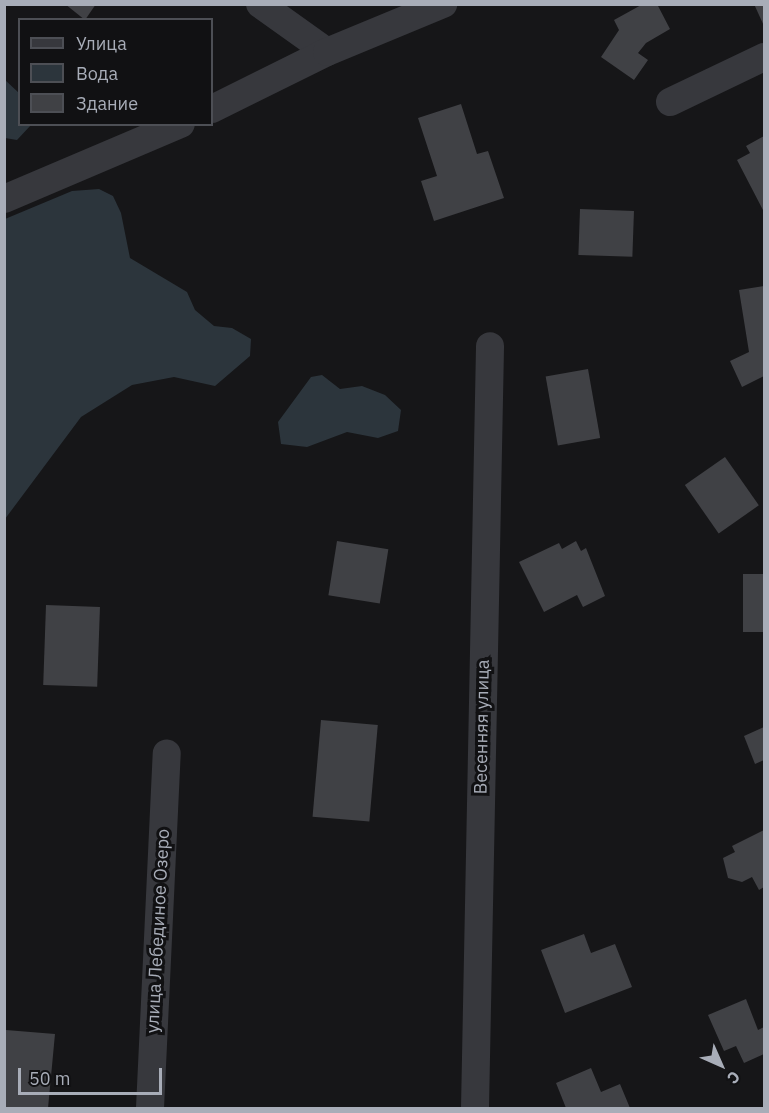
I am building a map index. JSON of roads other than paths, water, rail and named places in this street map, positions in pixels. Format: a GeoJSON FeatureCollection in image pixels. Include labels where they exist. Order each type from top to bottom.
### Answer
{"type":"FeatureCollection","features":[{"type":"Feature","properties":{"kind":"street"},"geometry":{"type":"LineString","coordinates":[[260,4],[327,52]]}},
{"type":"Feature","properties":{"kind":"street"},"geometry":{"type":"LineString","coordinates":[[213,109],[403,13],[443,4]]}},
{"type":"Feature","properties":{"kind":"street"},"geometry":{"type":"LineString","coordinates":[[670,102],[765,57]]}},
{"type":"Feature","properties":{"kind":"street"},"geometry":{"type":"LineString","coordinates":[[4,199],[176,126]]}},
{"type":"Feature","properties":{"kind":"street","name":"Весенняя улица"},"geometry":{"type":"LineString","coordinates":[[475,1108],[490,346]]}},
{"type":"Feature","properties":{"kind":"street","name":"улица Лебединое Озеро"},"geometry":{"type":"LineString","coordinates":[[150,1108],[166,753]]}},
{"type":"Feature","properties":{"kind":"water"},"geometry":{"type":"Polygon","coordinates":[[[4,79],[18,92],[18,126],[30,126],[17,140],[5,138],[4,79]]]}},
{"type":"Feature","properties":{"kind":"water"},"geometry":{"type":"Polygon","coordinates":[[[99,189],[113,196],[121,213],[130,258],[187,292],[195,310],[214,326],[232,328],[251,339],[250,356],[215,386],[174,377],[132,385],[81,417],[5,519],[5,219],[72,191],[99,189]]]}},
{"type":"Feature","properties":{"kind":"water"},"geometry":{"type":"Polygon","coordinates":[[[322,375],[340,389],[362,386],[385,395],[401,410],[398,431],[378,438],[347,432],[307,447],[281,444],[278,422],[311,377],[322,375]]]}}]}
